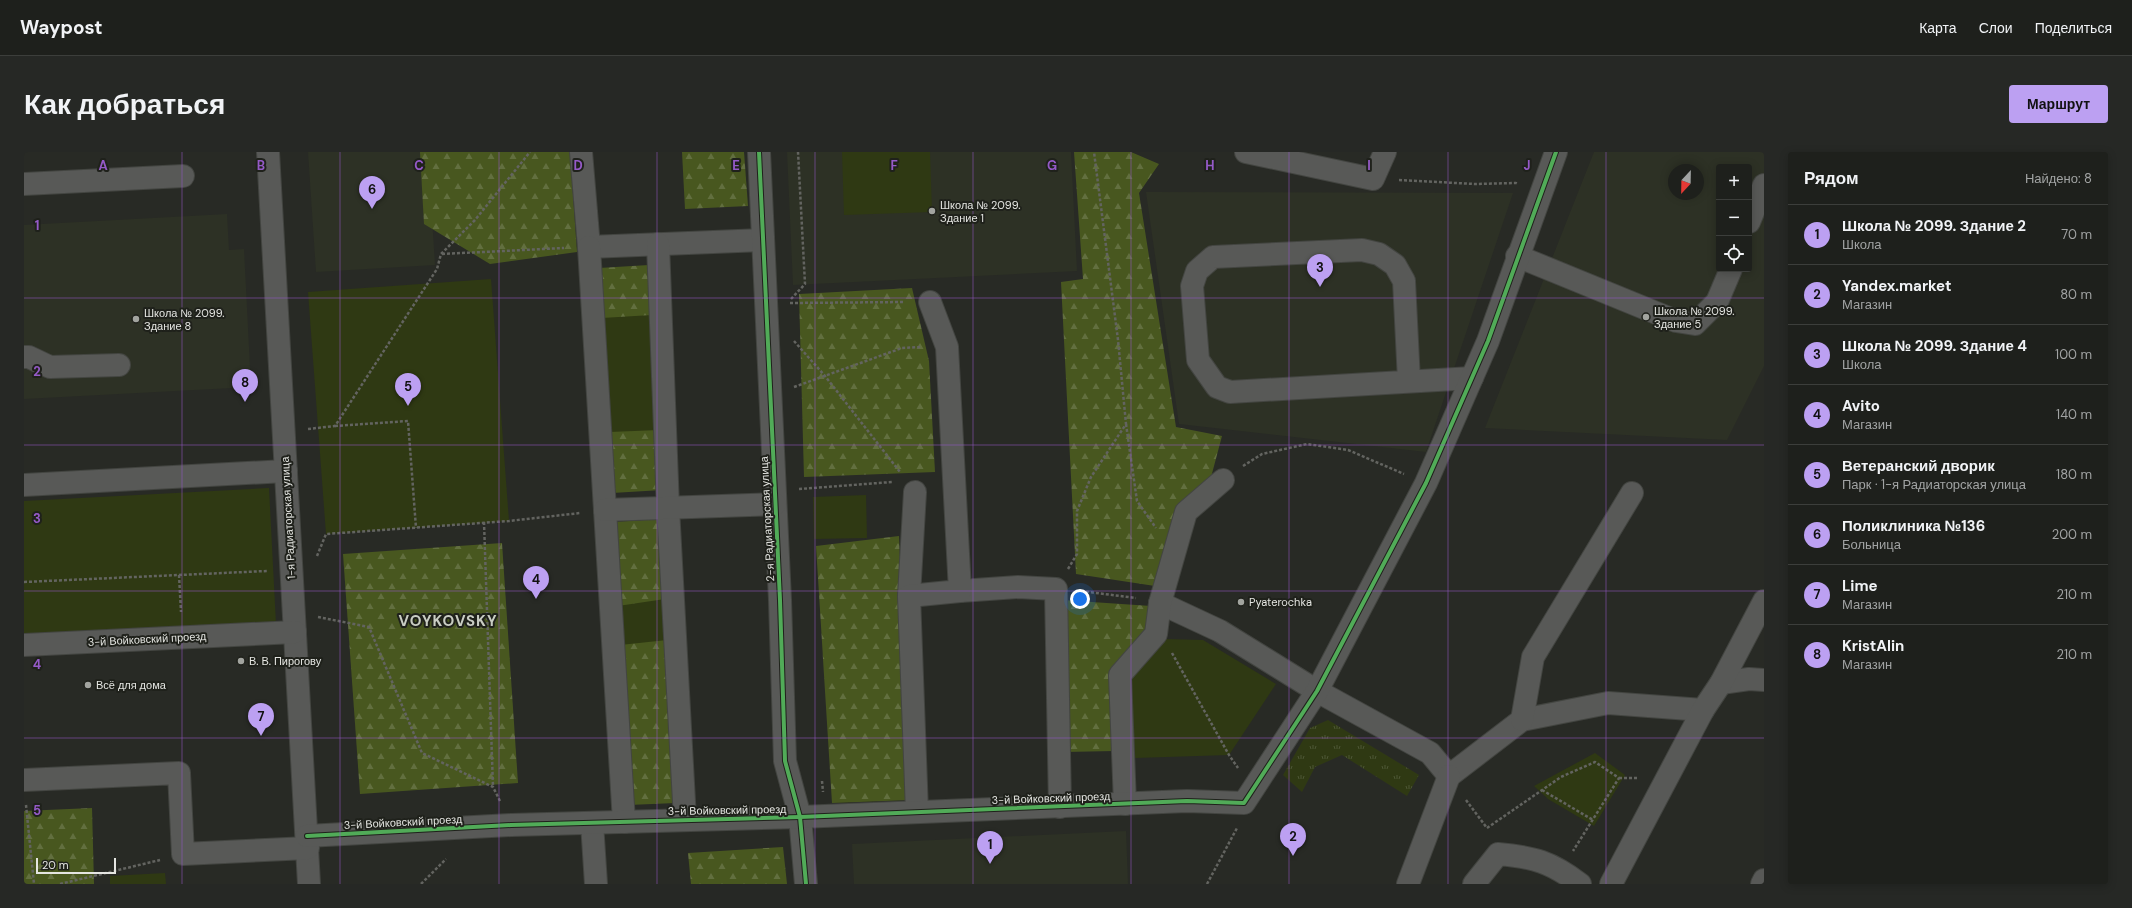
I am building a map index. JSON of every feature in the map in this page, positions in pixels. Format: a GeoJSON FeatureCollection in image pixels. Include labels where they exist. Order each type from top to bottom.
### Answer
{"type":"FeatureCollection","features":[{"type":"Feature","properties":{"kind":"street","name":"1-я Радиаторская улица"},"geometry":{"type":"LineString","coordinates":[[268,152],[309,884]]}},
{"type":"Feature","properties":{"kind":"street"},"geometry":{"type":"LineString","coordinates":[[581,152],[589,247],[624,822]]}},
{"type":"Feature","properties":{"kind":"street","name":"2-я Радиаторская улица"},"geometry":{"type":"LineString","coordinates":[[759,152],[775,504],[784,761],[800,818],[806,884]]}},
{"type":"Feature","properties":{"kind":"street"},"geometry":{"type":"LineString","coordinates":[[1246,152],[1373,179],[1385,152]]}},
{"type":"Feature","properties":{"kind":"street"},"geometry":{"type":"LineString","coordinates":[[1249,796],[1317,691],[1426,483],[1488,341],[1517,256],[1539,204],[1556,152]]}},
{"type":"Feature","properties":{"kind":"street"},"geometry":{"type":"LineString","coordinates":[[24,184],[183,176]]}},
{"type":"Feature","properties":{"kind":"street"},"geometry":{"type":"LineString","coordinates":[[1752,215],[1764,185]]}},
{"type":"Feature","properties":{"kind":"street"},"geometry":{"type":"LineString","coordinates":[[589,247],[763,240]]}},
{"type":"Feature","properties":{"kind":"street"},"geometry":{"type":"LineString","coordinates":[[658,244],[668,508],[685,820]]}},
{"type":"Feature","properties":{"kind":"street"},"geometry":{"type":"LineString","coordinates":[[1409,381],[1404,281],[1395,265],[1379,254],[1362,250],[1213,257],[1197,271],[1192,286],[1198,360],[1217,387],[1230,392],[1472,378]]}},
{"type":"Feature","properties":{"kind":"street"},"geometry":{"type":"LineString","coordinates":[[1517,256],[1676,320],[1695,324],[1717,302],[1729,272]]}},
{"type":"Feature","properties":{"kind":"street"},"geometry":{"type":"LineString","coordinates":[[930,302],[946,347],[960,591]]}},
{"type":"Feature","properties":{"kind":"street"},"geometry":{"type":"LineString","coordinates":[[24,357],[29,357],[50,367],[119,365]]}},
{"type":"Feature","properties":{"kind":"street"},"geometry":{"type":"LineString","coordinates":[[24,485],[286,471]]}},
{"type":"Feature","properties":{"kind":"street"},"geometry":{"type":"LineString","coordinates":[[1125,804],[1120,675],[1156,634],[1160,603],[1186,512],[1223,480]]}},
{"type":"Feature","properties":{"kind":"street"},"geometry":{"type":"LineString","coordinates":[[911,486],[909,596],[917,812]]}},
{"type":"Feature","properties":{"kind":"street"},"geometry":{"type":"LineString","coordinates":[[1522,720],[1533,657],[1632,493]]}},
{"type":"Feature","properties":{"kind":"street"},"geometry":{"type":"LineString","coordinates":[[605,510],[775,504]]}},
{"type":"Feature","properties":{"kind":"street"},"geometry":{"type":"LineString","coordinates":[[909,596],[1018,587],[1056,589],[1060,807]]}},
{"type":"Feature","properties":{"kind":"street"},"geometry":{"type":"LineString","coordinates":[[1611,884],[1703,710],[1721,683],[1764,601]]}},
{"type":"Feature","properties":{"kind":"street"},"geometry":{"type":"LineString","coordinates":[[1160,603],[1220,631],[1317,691],[1430,753],[1449,776]]}},
{"type":"Feature","properties":{"kind":"street","name":"3-й Войковский проезд"},"geometry":{"type":"LineString","coordinates":[[24,645],[295,632]]}},
{"type":"Feature","properties":{"kind":"street"},"geometry":{"type":"LineString","coordinates":[[1721,683],[1748,678],[1764,680]]}},
{"type":"Feature","properties":{"kind":"street"},"geometry":{"type":"LineString","coordinates":[[1408,884],[1449,776],[1522,720],[1608,703],[1703,710]]}},
{"type":"Feature","properties":{"kind":"street"},"geometry":{"type":"LineString","coordinates":[[24,789],[179,772],[183,854]]}},
{"type":"Feature","properties":{"kind":"street","name":"3-й Войковский проезд"},"geometry":{"type":"LineString","coordinates":[[183,854],[511,825],[800,818],[1187,801],[1249,796]]}},
{"type":"Feature","properties":{"kind":"street"},"geometry":{"type":"LineString","coordinates":[[592,823],[596,884]]}},
{"type":"Feature","properties":{"kind":"street"},"geometry":{"type":"LineString","coordinates":[[1474,884],[1498,854],[1529,857],[1561,870],[1580,884]]}},
{"type":"Feature","properties":{"kind":"street"},"geometry":{"type":"LineString","coordinates":[[1762,884],[1764,880]]}},
{"type":"Feature","properties":{"kind":"path"},"geometry":{"type":"LineString","coordinates":[[335,426],[437,269],[441,254],[475,220],[530,152]]}},
{"type":"Feature","properties":{"kind":"path"},"geometry":{"type":"LineString","coordinates":[[798,152],[805,284],[787,304],[930,302]]}},
{"type":"Feature","properties":{"kind":"path"},"geometry":{"type":"LineString","coordinates":[[1094,152],[1117,332],[1126,424],[1137,502],[1174,554]]}},
{"type":"Feature","properties":{"kind":"path"},"geometry":{"type":"LineString","coordinates":[[1373,179],[1475,184],[1516,183],[1539,204]]}},
{"type":"Feature","properties":{"kind":"path"},"geometry":{"type":"LineString","coordinates":[[441,254],[589,247]]}},
{"type":"Feature","properties":{"kind":"path"},"geometry":{"type":"LineString","coordinates":[[791,337],[825,376],[911,486]]}},
{"type":"Feature","properties":{"kind":"path"},"geometry":{"type":"LineString","coordinates":[[792,388],[902,348],[946,347]]}},
{"type":"Feature","properties":{"kind":"path"},"geometry":{"type":"LineString","coordinates":[[304,429],[408,421],[416,528]]}},
{"type":"Feature","properties":{"kind":"path"},"geometry":{"type":"LineString","coordinates":[[1118,594],[1056,589],[1077,554],[1077,511],[1091,477],[1126,424]]}},
{"type":"Feature","properties":{"kind":"path"},"geometry":{"type":"LineString","coordinates":[[1223,480],[1262,454],[1307,444],[1348,450],[1426,483]]}},
{"type":"Feature","properties":{"kind":"path"},"geometry":{"type":"LineString","coordinates":[[793,489],[911,486]]}},
{"type":"Feature","properties":{"kind":"path"},"geometry":{"type":"LineString","coordinates":[[314,562],[326,534],[416,528],[605,510]]}},
{"type":"Feature","properties":{"kind":"path"},"geometry":{"type":"LineString","coordinates":[[484,522],[494,787],[511,825]]}},
{"type":"Feature","properties":{"kind":"path"},"geometry":{"type":"LineString","coordinates":[[24,582],[270,571]]}},
{"type":"Feature","properties":{"kind":"path"},"geometry":{"type":"LineString","coordinates":[[179,575],[181,617]]}},
{"type":"Feature","properties":{"kind":"path"},"geometry":{"type":"LineString","coordinates":[[315,616],[369,627],[422,753],[494,787]]}},
{"type":"Feature","properties":{"kind":"path"},"geometry":{"type":"LineString","coordinates":[[1156,634],[1164,638],[1229,755],[1249,796],[1244,814],[1207,884]]}},
{"type":"Feature","properties":{"kind":"path"},"geometry":{"type":"LineString","coordinates":[[1487,828],[1561,777],[1595,762],[1619,778],[1561,870]]}},
{"type":"Feature","properties":{"kind":"path"},"geometry":{"type":"LineString","coordinates":[[1449,776],[1487,828],[1498,854]]}},
{"type":"Feature","properties":{"kind":"path"},"geometry":{"type":"LineString","coordinates":[[24,789],[34,884]]}},
{"type":"Feature","properties":{"kind":"path"},"geometry":{"type":"LineString","coordinates":[[1542,790],[1593,820]]}},
{"type":"Feature","properties":{"kind":"path"},"geometry":{"type":"LineString","coordinates":[[60,884],[183,854]]}},
{"type":"Feature","properties":{"kind":"path"},"geometry":{"type":"LineString","coordinates":[[421,884],[446,860]]}},
{"type":"Feature","properties":{"kind":"shaded area"},"geometry":{"type":"Polygon","coordinates":[[[308,152],[428,152],[435,265],[316,272],[308,152]]]}},
{"type":"Feature","properties":{"kind":"shaded area","name":"Школа № 2099. Здание 1"},"geometry":{"type":"Polygon","coordinates":[[[787,152],[1071,152],[1077,271],[793,285],[787,152]]]}},
{"type":"Feature","properties":{"kind":"shaded area","name":"Школа № 2099. Здание 5"},"geometry":{"type":"Polygon","coordinates":[[[1594,152],[1764,152],[1764,366],[1727,440],[1485,428],[1594,152]]]}},
{"type":"Feature","properties":{"kind":"shaded area"},"geometry":{"type":"Polygon","coordinates":[[[1146,192],[1513,193],[1426,452],[1179,424],[1146,192]]]}},
{"type":"Feature","properties":{"kind":"shaded area","name":"Школа № 2099. Здание 8"},"geometry":{"type":"Polygon","coordinates":[[[227,214],[229,250],[244,249],[251,387],[24,399],[24,225],[227,214]]]}},
{"type":"Feature","properties":{"kind":"shaded area"},"geometry":{"type":"Polygon","coordinates":[[[1126,831],[1128,884],[854,884],[852,844],[1126,831]]]}},
{"type":"Feature","properties":{"kind":"green space"},"geometry":{"type":"Polygon","coordinates":[[[420,152],[570,152],[577,252],[490,264],[424,224],[420,152]]]}},
{"type":"Feature","properties":{"kind":"green space"},"geometry":{"type":"Polygon","coordinates":[[[682,152],[744,152],[748,206],[685,209],[682,152]]]}},
{"type":"Feature","properties":{"kind":"green space"},"geometry":{"type":"Polygon","coordinates":[[[842,152],[930,152],[932,212],[844,215],[842,152]]]}},
{"type":"Feature","properties":{"kind":"green space"},"geometry":{"type":"Polygon","coordinates":[[[1074,152],[1131,152],[1159,164],[1139,193],[1176,427],[1222,436],[1210,481],[1155,586],[1076,574],[1061,282],[1083,279],[1074,152]]]}},
{"type":"Feature","properties":{"kind":"green space"},"geometry":{"type":"Polygon","coordinates":[[[649,265],[662,490],[612,493],[599,268],[649,265]]]}},
{"type":"Feature","properties":{"kind":"green space"},"geometry":{"type":"Polygon","coordinates":[[[491,279],[509,521],[326,534],[308,292],[491,279]]]}},
{"type":"Feature","properties":{"kind":"green space"},"geometry":{"type":"Polygon","coordinates":[[[912,288],[929,361],[935,472],[804,477],[799,294],[912,288]]]}},
{"type":"Feature","properties":{"kind":"green space"},"geometry":{"type":"Polygon","coordinates":[[[652,315],[659,430],[609,432],[602,318],[652,315]]]}},
{"type":"Feature","properties":{"kind":"green space"},"geometry":{"type":"Polygon","coordinates":[[[269,488],[276,624],[24,636],[24,501],[269,488]]]}},
{"type":"Feature","properties":{"kind":"green space"},"geometry":{"type":"Polygon","coordinates":[[[866,495],[867,538],[814,539],[813,497],[866,495]]]}},
{"type":"Feature","properties":{"kind":"green space"},"geometry":{"type":"Polygon","coordinates":[[[661,519],[676,803],[628,805],[613,522],[661,519]]]}},
{"type":"Feature","properties":{"kind":"green space"},"geometry":{"type":"Polygon","coordinates":[[[899,536],[910,800],[832,803],[816,546],[899,536]]]}},
{"type":"Feature","properties":{"kind":"green space"},"geometry":{"type":"Polygon","coordinates":[[[502,543],[518,783],[360,794],[343,554],[502,543]]]}},
{"type":"Feature","properties":{"kind":"green space"},"geometry":{"type":"Polygon","coordinates":[[[665,599],[667,640],[620,645],[618,606],[665,599]]]}},
{"type":"Feature","properties":{"kind":"green space"},"geometry":{"type":"Polygon","coordinates":[[[1062,600],[1151,606],[1114,751],[1064,752],[1062,600]]]}},
{"type":"Feature","properties":{"kind":"green space"},"geometry":{"type":"Polygon","coordinates":[[[1164,639],[1203,640],[1276,684],[1229,755],[1135,758],[1129,678],[1164,639]]]}},
{"type":"Feature","properties":{"kind":"green space"},"geometry":{"type":"Polygon","coordinates":[[[1328,720],[1419,775],[1407,796],[1342,755],[1315,767],[1302,792],[1283,775],[1310,728],[1328,720]]]}},
{"type":"Feature","properties":{"kind":"green space"},"geometry":{"type":"Polygon","coordinates":[[[1595,753],[1625,775],[1594,826],[1548,799],[1534,786],[1595,753]]]}},
{"type":"Feature","properties":{"kind":"green space"},"geometry":{"type":"Polygon","coordinates":[[[92,808],[94,884],[24,884],[24,811],[92,808]]]}},
{"type":"Feature","properties":{"kind":"green space"},"geometry":{"type":"Polygon","coordinates":[[[783,847],[787,884],[691,884],[688,853],[783,847]]]}},
{"type":"Feature","properties":{"kind":"green space"},"geometry":{"type":"Polygon","coordinates":[[[165,873],[166,884],[110,884],[110,876],[165,873]]]}},
{"type":"Feature","properties":{"kind":"cycle path"},"geometry":{"type":"LineString","coordinates":[[759,152],[780,600],[785,761],[800,817],[806,884]]}},
{"type":"Feature","properties":{"kind":"cycle path"},"geometry":{"type":"LineString","coordinates":[[307,836],[511,825],[800,817],[1187,801],[1244,803],[1317,691],[1426,483],[1488,341],[1556,152]]}},
{"type":"Feature","properties":{"kind":"place","name":"Поликлиника №136"},"geometry":{"type":"Point","coordinates":[372,209]}},
{"type":"Feature","properties":{"kind":"place","name":"Школа № 2099. Здание 1"},"geometry":{"type":"Point","coordinates":[932,211]}},
{"type":"Feature","properties":{"kind":"place","name":"Школа № 2099. Здание 4"},"geometry":{"type":"Point","coordinates":[1320,287]}},
{"type":"Feature","properties":{"kind":"place","name":"Школа № 2099. Здание 5"},"geometry":{"type":"Point","coordinates":[1646,317]}},
{"type":"Feature","properties":{"kind":"place","name":"Школа № 2099. Здание 8"},"geometry":{"type":"Point","coordinates":[136,319]}},
{"type":"Feature","properties":{"kind":"place","name":"KristAlin"},"geometry":{"type":"Point","coordinates":[245,402]}},
{"type":"Feature","properties":{"kind":"place","name":"Ветеранский дворик"},"geometry":{"type":"Point","coordinates":[408,406]}},
{"type":"Feature","properties":{"kind":"place","name":"Avito"},"geometry":{"type":"Point","coordinates":[536,599]}},
{"type":"Feature","properties":{"kind":"place","name":"Pyaterochka"},"geometry":{"type":"Point","coordinates":[1241,602]}},
{"type":"Feature","properties":{"kind":"place","name":"В. В. Пирогову"},"geometry":{"type":"Point","coordinates":[241,661]}},
{"type":"Feature","properties":{"kind":"place","name":"Всё для дома"},"geometry":{"type":"Point","coordinates":[88,685]}},
{"type":"Feature","properties":{"kind":"place","name":"Lime"},"geometry":{"type":"Point","coordinates":[261,736]}},
{"type":"Feature","properties":{"kind":"place","name":"Yandex.market"},"geometry":{"type":"Point","coordinates":[1293,856]}},
{"type":"Feature","properties":{"kind":"place","name":"Школа № 2099. Здание 2"},"geometry":{"type":"Point","coordinates":[990,864]}},
{"type":"Feature","properties":{"kind":"district","name":"VOYKOVSKY"},"geometry":{"type":"Point","coordinates":[448,621]}}]}
